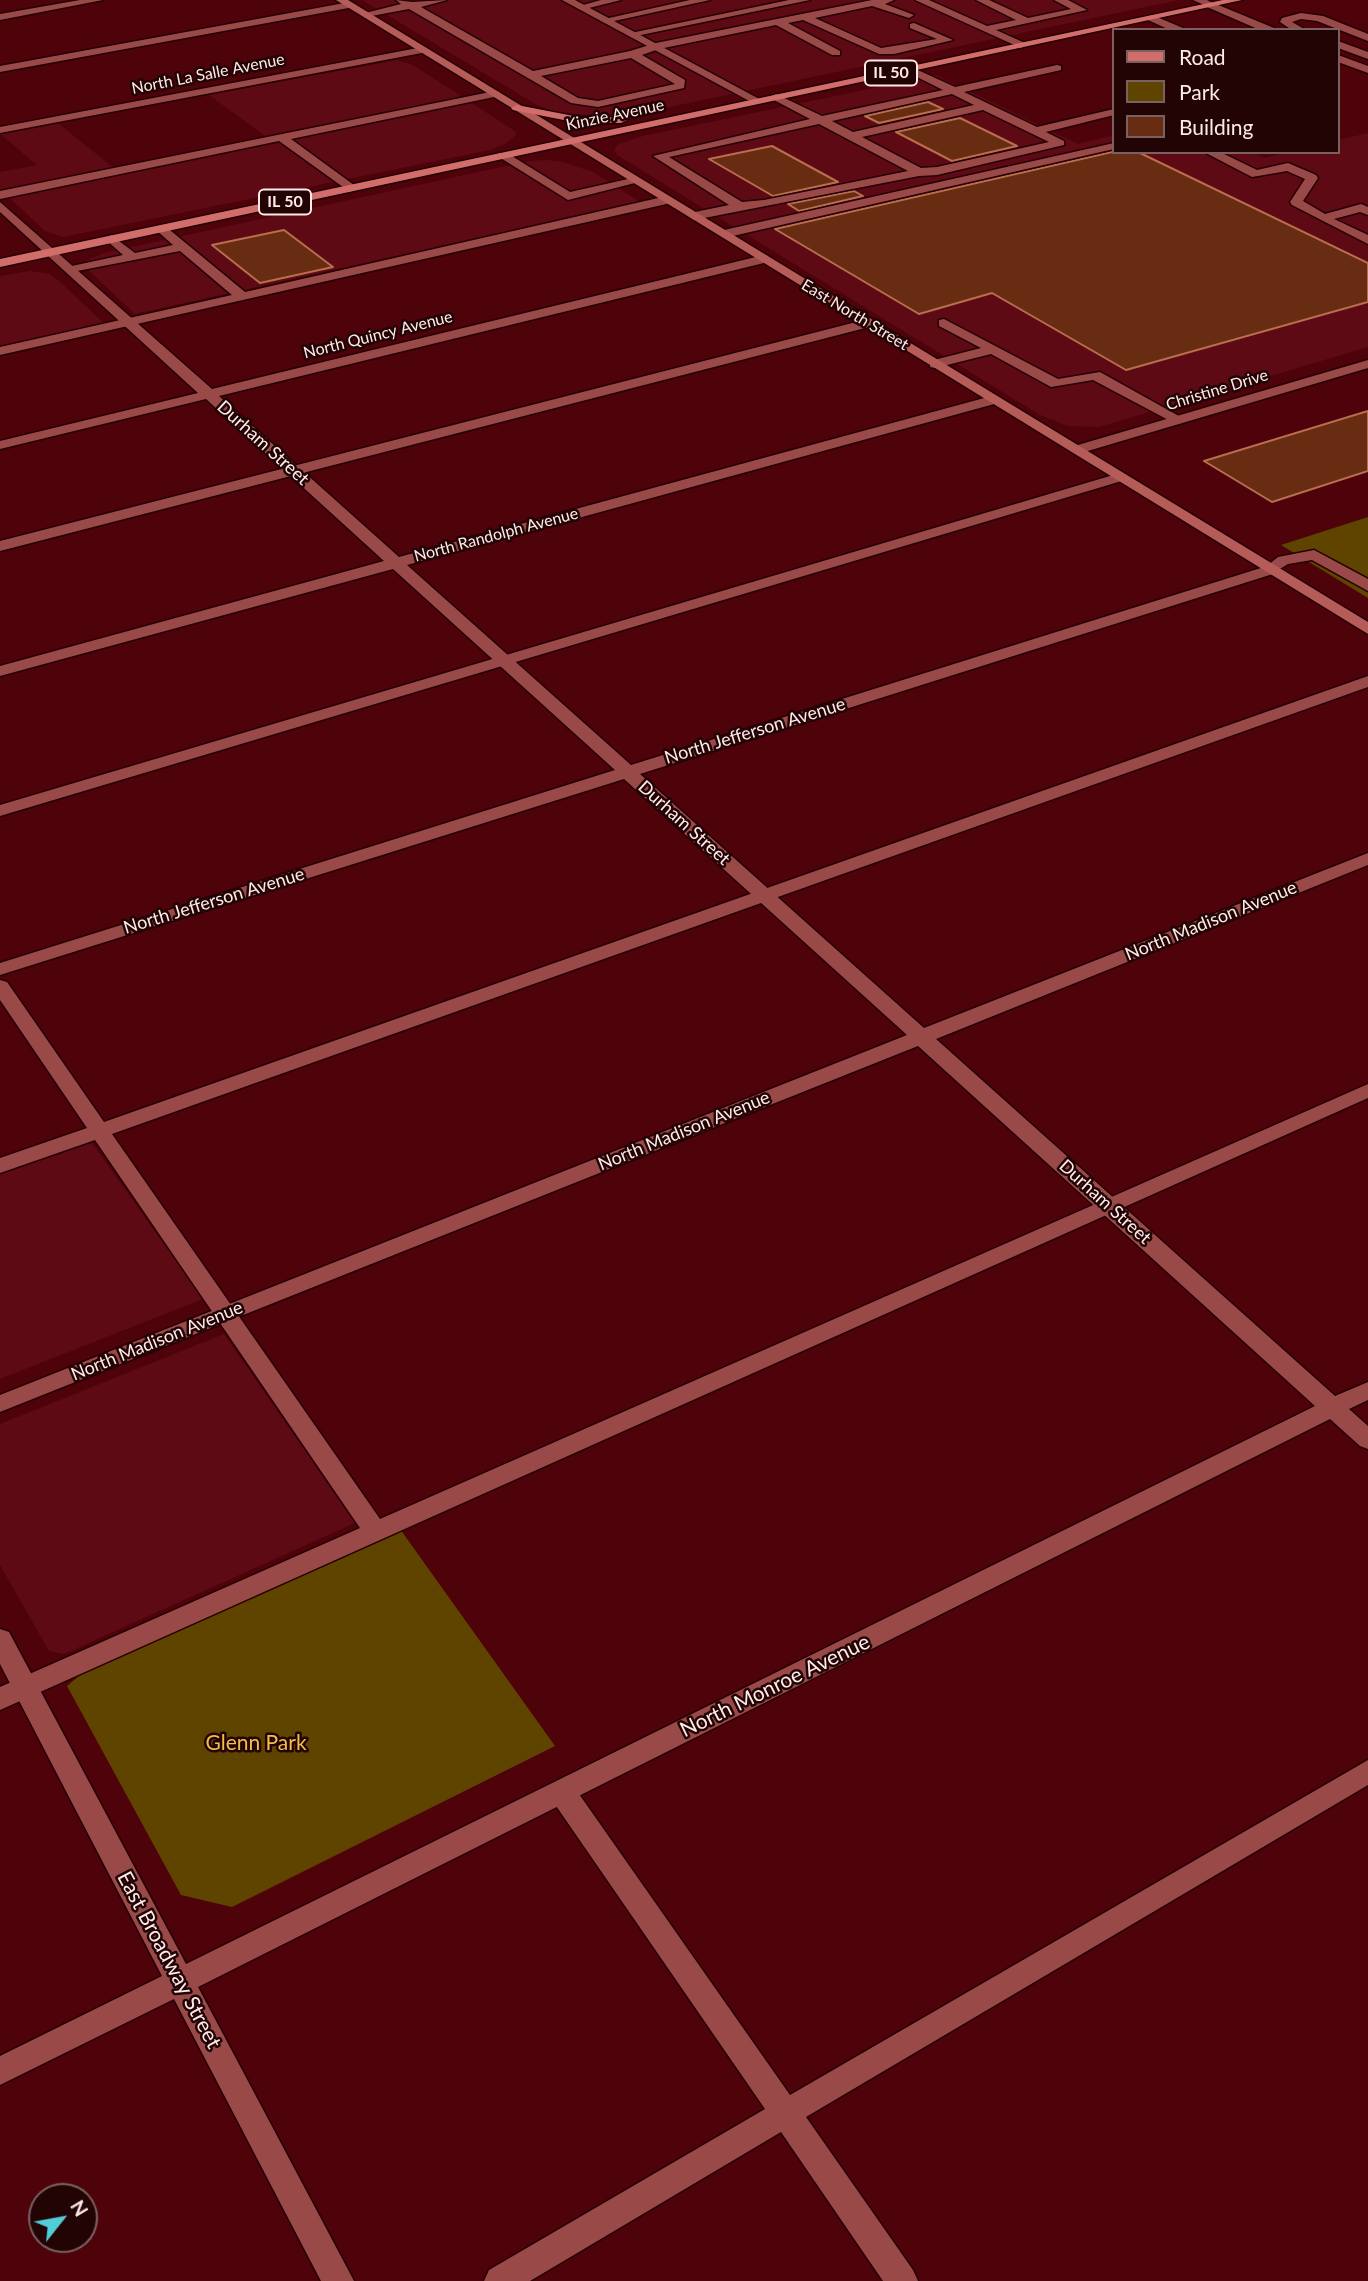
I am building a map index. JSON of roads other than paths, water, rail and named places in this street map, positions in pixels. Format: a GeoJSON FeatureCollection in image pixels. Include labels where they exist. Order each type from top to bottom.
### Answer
{"type":"FeatureCollection","features":[{"type":"Feature","properties":{"kind":"main road","name":"Kinzie Avenue"},"geometry":{"type":"LineString","coordinates":[[0,263],[1237,0]]}},
{"type":"Feature","properties":{"kind":"main road"},"geometry":{"type":"LineString","coordinates":[[517,108],[558,117],[606,121],[683,110],[713,110]]}},
{"type":"Feature","properties":{"kind":"street"},"geometry":{"type":"LineString","coordinates":[[0,17],[98,0]]}},
{"type":"Feature","properties":{"kind":"street"},"geometry":{"type":"LineString","coordinates":[[366,15],[406,3],[442,0]]}},
{"type":"Feature","properties":{"kind":"street"},"geometry":{"type":"LineString","coordinates":[[567,0],[757,101]]}},
{"type":"Feature","properties":{"kind":"street"},"geometry":{"type":"LineString","coordinates":[[581,7],[616,0]]}},
{"type":"Feature","properties":{"kind":"street"},"geometry":{"type":"LineString","coordinates":[[604,19],[705,0]]}},
{"type":"Feature","properties":{"kind":"street"},"geometry":{"type":"LineString","coordinates":[[631,34],[805,0]]}},
{"type":"Feature","properties":{"kind":"street"},"geometry":{"type":"LineString","coordinates":[[920,0],[1021,46]]}},
{"type":"Feature","properties":{"kind":"street"},"geometry":{"type":"LineString","coordinates":[[981,0],[1033,20],[1043,14],[1066,9],[1045,0]]}},
{"type":"Feature","properties":{"kind":"street"},"geometry":{"type":"LineString","coordinates":[[998,0],[1003,2],[1007,12]]}},
{"type":"Feature","properties":{"kind":"street"},"geometry":{"type":"LineString","coordinates":[[986,29],[1082,10],[1059,0]]}},
{"type":"Feature","properties":{"kind":"street"},"geometry":{"type":"LineString","coordinates":[[1198,0],[1265,28]]}},
{"type":"Feature","properties":{"kind":"street"},"geometry":{"type":"LineString","coordinates":[[0,69],[346,3]]}},
{"type":"Feature","properties":{"kind":"street","name":"East North Street"},"geometry":{"type":"LineString","coordinates":[[346,3],[1368,629]]}},
{"type":"Feature","properties":{"kind":"street"},"geometry":{"type":"LineString","coordinates":[[406,3],[575,101],[598,104],[680,86],[681,82],[633,54]]}},
{"type":"Feature","properties":{"kind":"street"},"geometry":{"type":"LineString","coordinates":[[531,75],[633,54],[656,46],[873,3],[891,9],[948,40],[894,51],[879,51],[805,17]]}},
{"type":"Feature","properties":{"kind":"street"},"geometry":{"type":"LineString","coordinates":[[1297,28],[1285,22],[1286,20],[1301,16],[1319,18],[1368,38]]}},
{"type":"Feature","properties":{"kind":"street"},"geometry":{"type":"LineString","coordinates":[[1152,18],[1174,28]]}},
{"type":"Feature","properties":{"kind":"street"},"geometry":{"type":"LineString","coordinates":[[778,22],[836,53]]}},
{"type":"Feature","properties":{"kind":"street"},"geometry":{"type":"LineString","coordinates":[[1340,45],[1368,56]]}},
{"type":"Feature","properties":{"kind":"street","name":"North La Salle Avenue"},"geometry":{"type":"LineString","coordinates":[[0,130],[423,50]]}},
{"type":"Feature","properties":{"kind":"street"},"geometry":{"type":"LineString","coordinates":[[1340,59],[1368,70]]}},
{"type":"Feature","properties":{"kind":"street"},"geometry":{"type":"LineString","coordinates":[[852,136],[882,125],[923,100],[1057,68]]}},
{"type":"Feature","properties":{"kind":"street"},"geometry":{"type":"LineString","coordinates":[[694,216],[919,172],[937,171],[1060,143],[909,69]]}},
{"type":"Feature","properties":{"kind":"street"},"geometry":{"type":"LineString","coordinates":[[0,195],[495,94]]}},
{"type":"Feature","properties":{"kind":"street"},"geometry":{"type":"LineString","coordinates":[[776,97],[919,172]]}},
{"type":"Feature","properties":{"kind":"street"},"geometry":{"type":"LineString","coordinates":[[740,206],[659,156],[882,109],[924,116],[984,106]]}},
{"type":"Feature","properties":{"kind":"street"},"geometry":{"type":"LineString","coordinates":[[1035,131],[1112,112]]}},
{"type":"Feature","properties":{"kind":"street"},"geometry":{"type":"LineString","coordinates":[[282,138],[350,188]]}},
{"type":"Feature","properties":{"kind":"street"},"geometry":{"type":"LineString","coordinates":[[724,234],[1112,146]]}},
{"type":"Feature","properties":{"kind":"street"},"geometry":{"type":"LineString","coordinates":[[1214,154],[1256,174],[1288,167],[1312,178],[1296,202],[1368,240]]}},
{"type":"Feature","properties":{"kind":"street"},"geometry":{"type":"LineString","coordinates":[[503,155],[568,197],[637,181]]}},
{"type":"Feature","properties":{"kind":"street"},"geometry":{"type":"LineString","coordinates":[[0,351],[667,200]]}},
{"type":"Feature","properties":{"kind":"street","name":"Durham Street"},"geometry":{"type":"LineString","coordinates":[[0,205],[1368,1440]]}},
{"type":"Feature","properties":{"kind":"street"},"geometry":{"type":"LineString","coordinates":[[1323,218],[1362,208],[1368,211]]}},
{"type":"Feature","properties":{"kind":"street"},"geometry":{"type":"LineString","coordinates":[[161,229],[242,296]]}},
{"type":"Feature","properties":{"kind":"street"},"geometry":{"type":"LineString","coordinates":[[111,239],[134,257]]}},
{"type":"Feature","properties":{"kind":"street"},"geometry":{"type":"LineString","coordinates":[[72,270],[183,247]]}},
{"type":"Feature","properties":{"kind":"street","name":"North Quincy Avenue"},"geometry":{"type":"LineString","coordinates":[[0,445],[764,259]]}},
{"type":"Feature","properties":{"kind":"street"},"geometry":{"type":"LineString","coordinates":[[0,546],[868,323]]}},
{"type":"Feature","properties":{"kind":"street"},"geometry":{"type":"LineString","coordinates":[[944,323],[1056,384],[1095,374],[1179,420]]}},
{"type":"Feature","properties":{"kind":"street"},"geometry":{"type":"LineString","coordinates":[[935,364],[993,349]]}},
{"type":"Feature","properties":{"kind":"street","name":"Christine Drive"},"geometry":{"type":"LineString","coordinates":[[1076,450],[1368,364]]}},
{"type":"Feature","properties":{"kind":"street","name":"North Randolph Avenue"},"geometry":{"type":"LineString","coordinates":[[0,671],[993,400]]}},
{"type":"Feature","properties":{"kind":"street"},"geometry":{"type":"LineString","coordinates":[[0,811],[1120,477]]}},
{"type":"Feature","properties":{"kind":"street","name":"North Jefferson Avenue"},"geometry":{"type":"LineString","coordinates":[[0,969],[1270,570],[1283,560],[1314,555],[1368,586]]}},
{"type":"Feature","properties":{"kind":"street"},"geometry":{"type":"LineString","coordinates":[[0,1166],[1368,681]]}},
{"type":"Feature","properties":{"kind":"street","name":"North Madison Avenue"},"geometry":{"type":"LineString","coordinates":[[0,1404],[1368,859]]}},
{"type":"Feature","properties":{"kind":"street"},"geometry":{"type":"LineString","coordinates":[[0,986],[376,1532]]}},
{"type":"Feature","properties":{"kind":"street"},"geometry":{"type":"LineString","coordinates":[[13,1693],[1368,1090]]}},
{"type":"Feature","properties":{"kind":"street","name":"North Monroe Avenue"},"geometry":{"type":"LineString","coordinates":[[0,2071],[1368,1390]]}},
{"type":"Feature","properties":{"kind":"street","name":"East Broadway Street"},"geometry":{"type":"LineString","coordinates":[[0,1639],[13,1693],[181,1981],[338,2281]]}},
{"type":"Feature","properties":{"kind":"street"},"geometry":{"type":"LineString","coordinates":[[500,2281],[1368,1771]]}},
{"type":"Feature","properties":{"kind":"street"},"geometry":{"type":"LineString","coordinates":[[562,1792],[902,2281]]}},
{"type":"Feature","properties":{"kind":"park label","name":"Glenn Park"},"geometry":{"type":"Point","coordinates":[256,1743]}}]}
